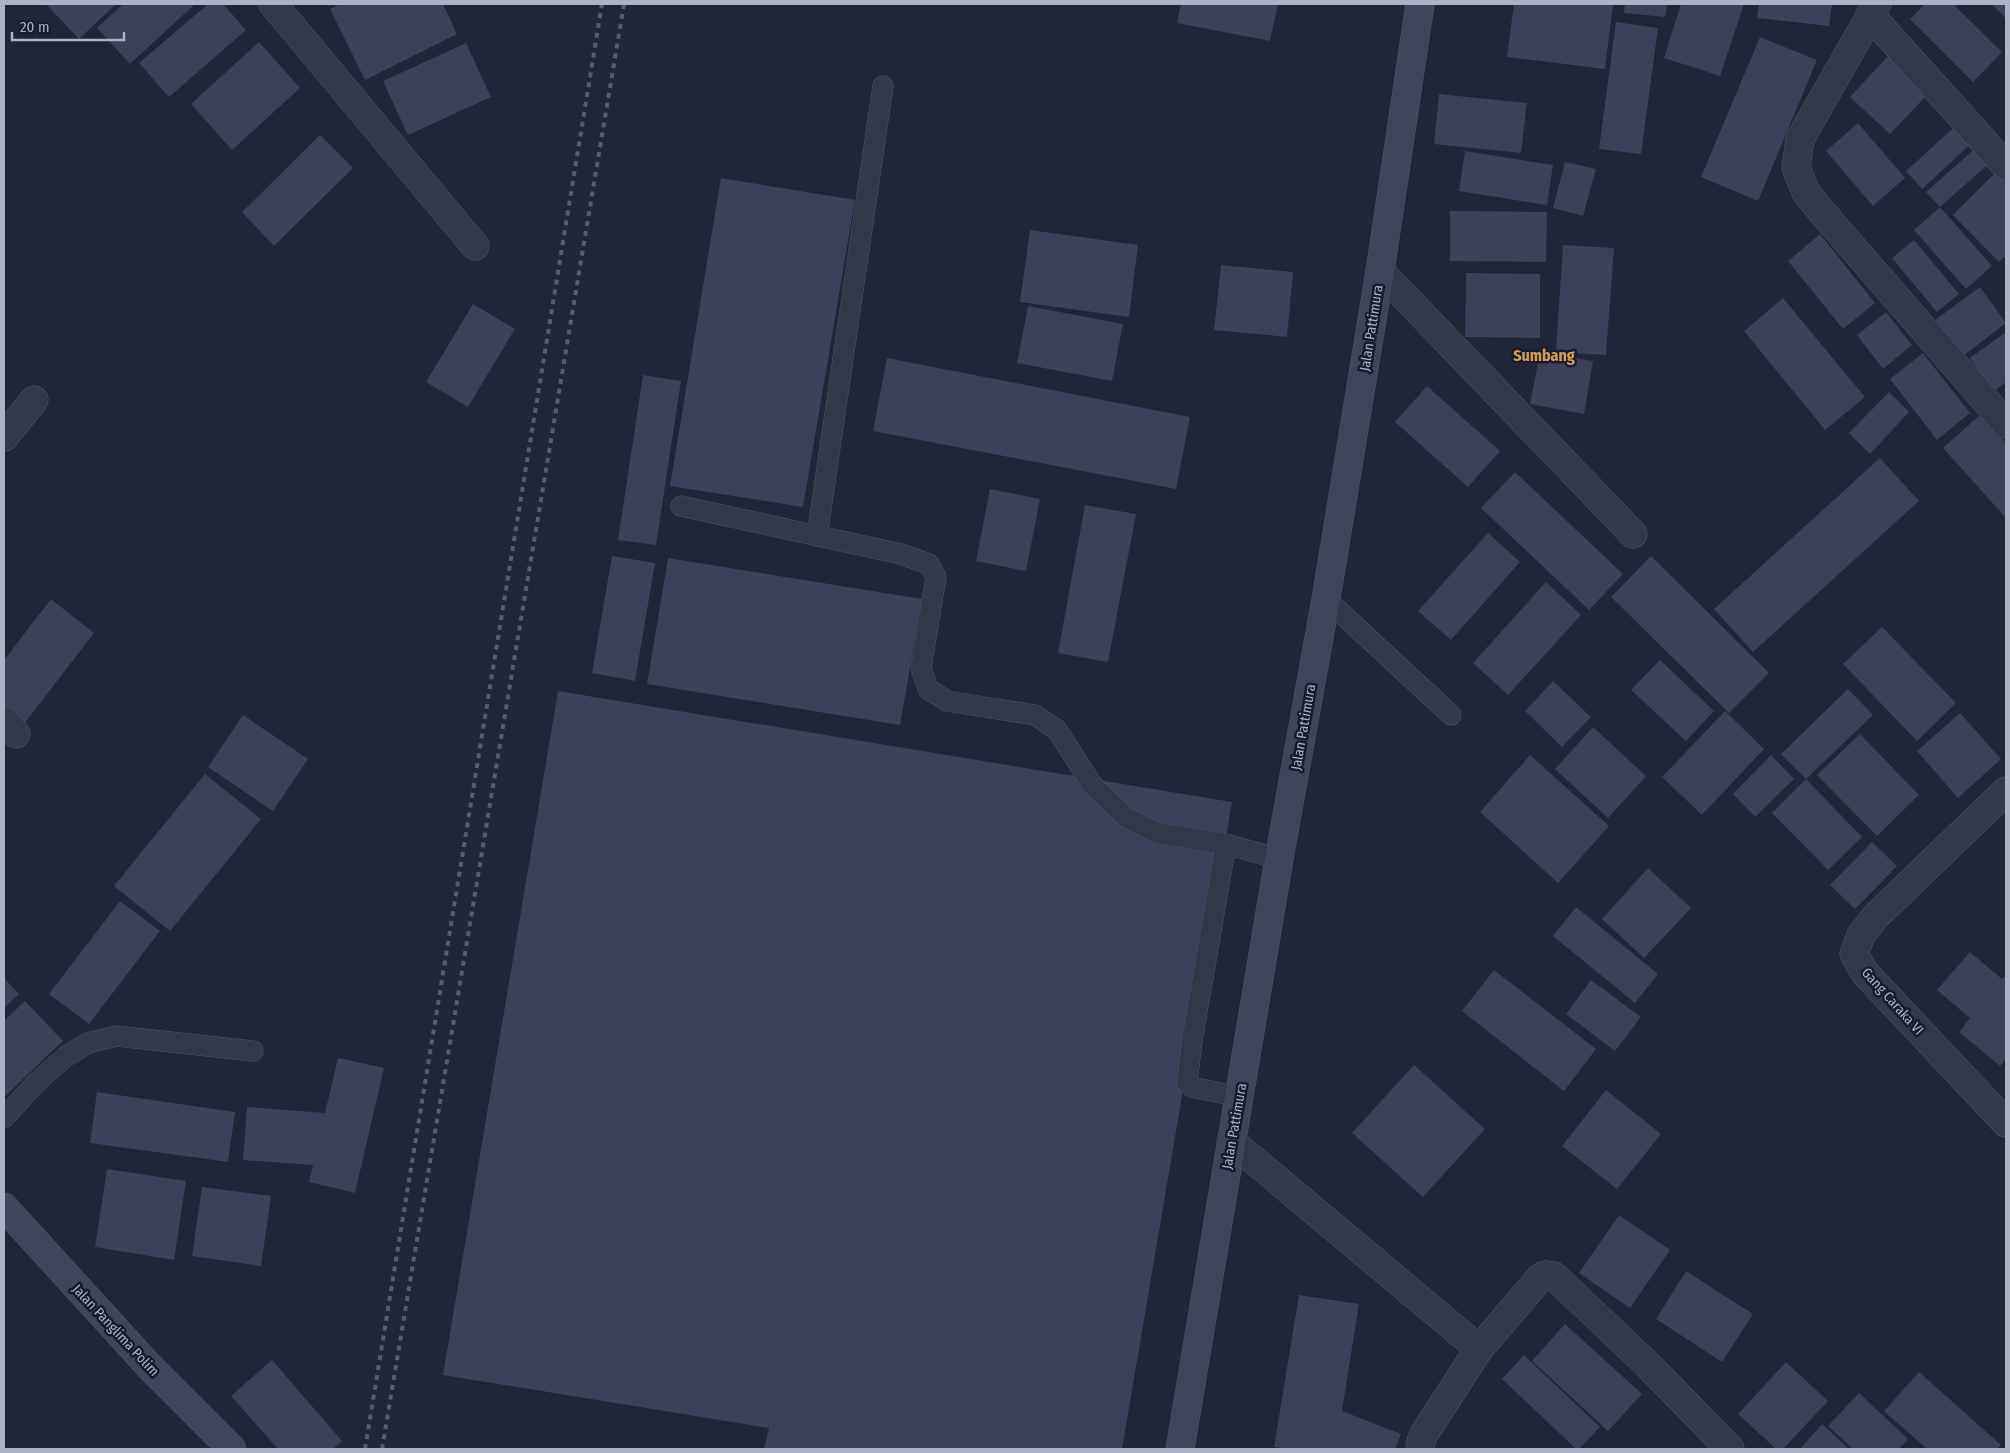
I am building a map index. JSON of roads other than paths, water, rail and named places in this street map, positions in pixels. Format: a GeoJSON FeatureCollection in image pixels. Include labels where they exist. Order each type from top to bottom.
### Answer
{"type":"FeatureCollection","features":[{"type":"Feature","properties":{"kind":"street"},"geometry":{"type":"LineString","coordinates":[[274,4],[475,246]]}},
{"type":"Feature","properties":{"kind":"street","name":"Jalan Pattimura"},"geometry":{"type":"LineString","coordinates":[[1180,1449],[1279,859],[1326,599],[1380,271],[1420,4]]}},
{"type":"Feature","properties":{"kind":"street"},"geometry":{"type":"LineString","coordinates":[[2006,166],[1873,9],[1800,138],[1796,168],[1806,192],[1821,211],[2006,424]]}},
{"type":"Feature","properties":{"kind":"street"},"geometry":{"type":"LineString","coordinates":[[1380,271],[1633,534]]}},
{"type":"Feature","properties":{"kind":"street"},"geometry":{"type":"LineString","coordinates":[[4,437],[34,400]]}},
{"type":"Feature","properties":{"kind":"street","name":"Gang Caraka VI"},"geometry":{"type":"LineString","coordinates":[[2006,791],[1876,916],[1861,935],[1854,954],[1864,973],[2006,1123]]}},
{"type":"Feature","properties":{"kind":"street"},"geometry":{"type":"LineString","coordinates":[[1232,1141],[1479,1349]]}},
{"type":"Feature","properties":{"kind":"street","name":"Jalan Panglima Polim"},"geometry":{"type":"LineString","coordinates":[[4,1206],[149,1366],[232,1449]]}},
{"type":"Feature","properties":{"kind":"street"},"geometry":{"type":"LineString","coordinates":[[1420,1449],[1424,1434],[1479,1349],[1544,1275],[1554,1276],[1648,1366],[1730,1449]]}},
{"type":"Feature","properties":{"kind":"lane"},"geometry":{"type":"LineString","coordinates":[[817,536],[883,86]]}},
{"type":"Feature","properties":{"kind":"lane"},"geometry":{"type":"LineString","coordinates":[[681,506],[901,554],[929,564],[936,577],[921,668],[928,689],[947,701],[1035,715],[1057,730],[1093,786],[1127,818],[1158,833],[1226,844],[1279,859]]}},
{"type":"Feature","properties":{"kind":"lane"},"geometry":{"type":"LineString","coordinates":[[1326,599],[1451,715]]}},
{"type":"Feature","properties":{"kind":"lane"},"geometry":{"type":"LineString","coordinates":[[1226,844],[1187,1082],[1192,1087],[1240,1097]]}},
{"type":"Feature","properties":{"kind":"lane"},"geometry":{"type":"LineString","coordinates":[[4,1118],[37,1082],[65,1057],[88,1043],[116,1036],[253,1051]]}},
{"type":"Feature","properties":{"kind":"railway"},"geometry":{"type":"LineString","coordinates":[[365,1449],[602,4]]}},
{"type":"Feature","properties":{"kind":"railway"},"geometry":{"type":"LineString","coordinates":[[382,1449],[624,4]]}},
{"type":"Feature","properties":{"kind":"district","name":"Sumbang"},"geometry":{"type":"Point","coordinates":[1544,355]}}]}
